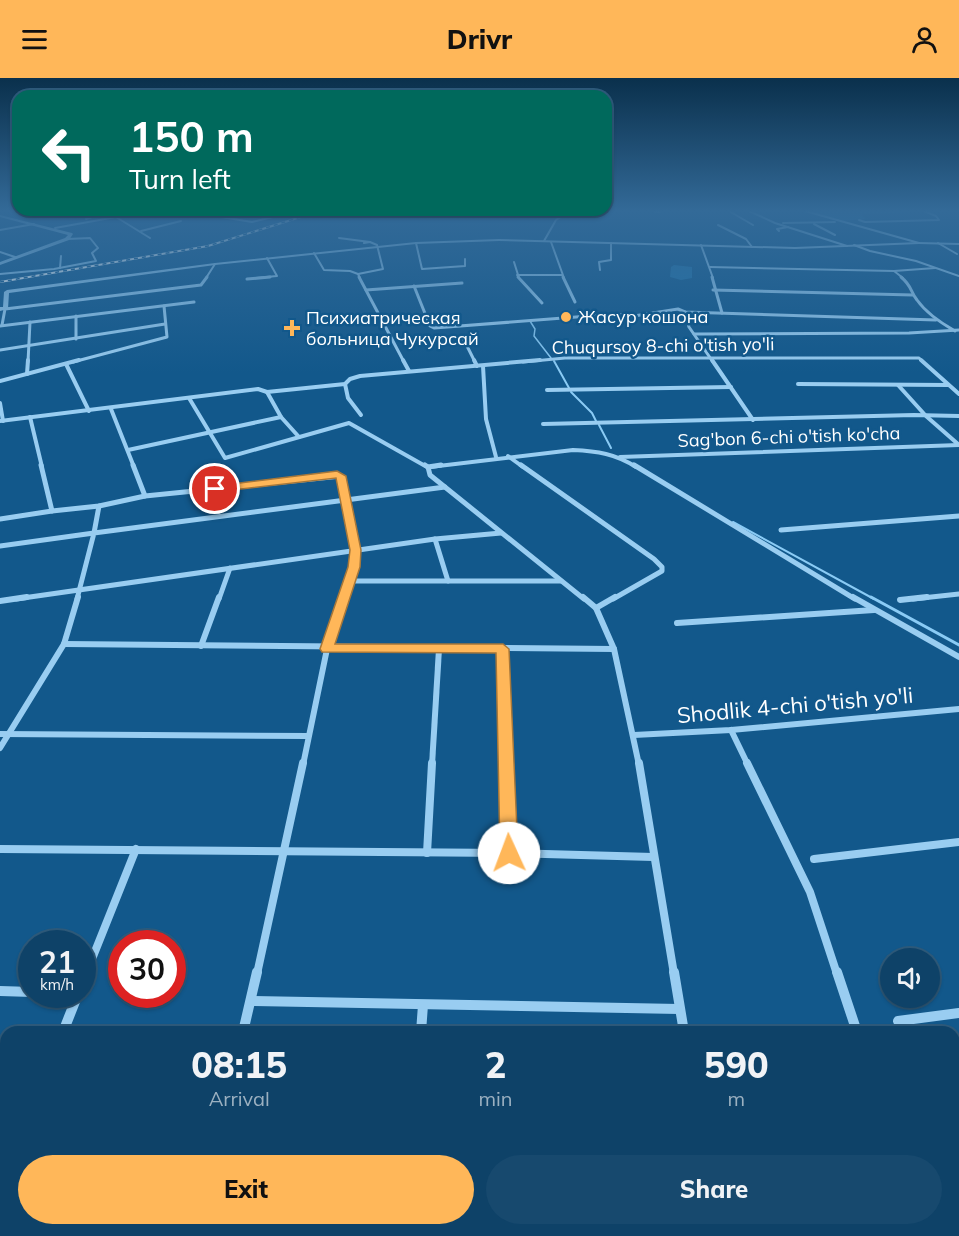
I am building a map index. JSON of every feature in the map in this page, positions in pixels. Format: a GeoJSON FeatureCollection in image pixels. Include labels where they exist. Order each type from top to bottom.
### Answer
{"type":"FeatureCollection","features":[{"type":"Feature","properties":{"kind":"street"},"geometry":{"type":"LineString","coordinates":[[0,274],[75,265]]}},
{"type":"Feature","properties":{"kind":"street"},"geometry":{"type":"LineString","coordinates":[[0,292],[207,265]]}},
{"type":"Feature","properties":{"kind":"street"},"geometry":{"type":"LineString","coordinates":[[2,309],[197,286],[203,284],[214,265]]}},
{"type":"Feature","properties":{"kind":"street"},"geometry":{"type":"LineString","coordinates":[[247,279],[277,276],[271,265]]}},
{"type":"Feature","properties":{"kind":"street"},"geometry":{"type":"LineString","coordinates":[[321,265],[324,270],[353,271],[358,274],[409,371]]}},
{"type":"Feature","properties":{"kind":"street"},"geometry":{"type":"LineString","coordinates":[[358,274],[383,269],[382,265]]}},
{"type":"Feature","properties":{"kind":"street"},"geometry":{"type":"LineString","coordinates":[[421,265],[422,269],[465,265]]}},
{"type":"Feature","properties":{"kind":"street"},"geometry":{"type":"LineString","coordinates":[[515,265],[517,275],[542,303]]}},
{"type":"Feature","properties":{"kind":"street"},"geometry":{"type":"LineString","coordinates":[[559,265],[575,302]]}},
{"type":"Feature","properties":{"kind":"street"},"geometry":{"type":"LineString","coordinates":[[599,265],[600,270]]}},
{"type":"Feature","properties":{"kind":"street"},"geometry":{"type":"LineString","coordinates":[[925,265],[957,276],[959,281]]}},
{"type":"Feature","properties":{"kind":"street"},"geometry":{"type":"LineString","coordinates":[[722,314],[713,290],[710,267],[894,271],[935,268]]}},
{"type":"Feature","properties":{"kind":"street"},"geometry":{"type":"LineString","coordinates":[[894,271],[911,285],[913,295],[936,320],[957,331]]}},
{"type":"Feature","properties":{"kind":"street"},"geometry":{"type":"LineString","coordinates":[[517,275],[562,275]]}},
{"type":"Feature","properties":{"kind":"street"},"geometry":{"type":"LineString","coordinates":[[366,290],[462,284]]}},
{"type":"Feature","properties":{"kind":"street"},"geometry":{"type":"LineString","coordinates":[[414,286],[431,327],[584,318],[615,314],[633,316],[663,313],[668,309],[722,314],[936,320]]}},
{"type":"Feature","properties":{"kind":"street"},"geometry":{"type":"LineString","coordinates":[[713,290],[913,295]]}},
{"type":"Feature","properties":{"kind":"street"},"geometry":{"type":"LineString","coordinates":[[7,291],[2,309],[1,326],[194,302]]}},
{"type":"Feature","properties":{"kind":"street"},"geometry":{"type":"LineString","coordinates":[[0,381],[167,337],[164,306]]}},
{"type":"Feature","properties":{"kind":"street"},"geometry":{"type":"LineString","coordinates":[[685,312],[694,334],[712,357],[753,420]]}},
{"type":"Feature","properties":{"kind":"street"},"geometry":{"type":"LineString","coordinates":[[76,316],[76,339]]}},
{"type":"Feature","properties":{"kind":"street"},"geometry":{"type":"LineString","coordinates":[[27,374],[30,322]]}},
{"type":"Feature","properties":{"kind":"street"},"geometry":{"type":"LineString","coordinates":[[0,350],[165,324]]}},
{"type":"Feature","properties":{"kind":"street"},"geometry":{"type":"LineString","coordinates":[[694,334],[957,331]]}},
{"type":"Feature","properties":{"kind":"street"},"geometry":{"type":"LineString","coordinates":[[463,338],[477,366]]}},
{"type":"Feature","properties":{"kind":"street","name":"Chuqursoy 8-chi o'tish yo'li"},"geometry":{"type":"LineString","coordinates":[[2,421],[258,389],[267,392],[345,384],[350,379],[360,376],[565,358],[919,358],[949,385]]}},
{"type":"Feature","properties":{"kind":"street"},"geometry":{"type":"LineString","coordinates":[[66,364],[89,411]]}},
{"type":"Feature","properties":{"kind":"street"},"geometry":{"type":"LineString","coordinates":[[483,366],[486,419],[496,458]]}},
{"type":"Feature","properties":{"kind":"street"},"geometry":{"type":"LineString","coordinates":[[345,384],[348,398],[362,415]]}},
{"type":"Feature","properties":{"kind":"street"},"geometry":{"type":"LineString","coordinates":[[798,384],[949,385],[959,394]]}},
{"type":"Feature","properties":{"kind":"street"},"geometry":{"type":"LineString","coordinates":[[898,385],[926,416],[958,444]]}},
{"type":"Feature","properties":{"kind":"street"},"geometry":{"type":"LineString","coordinates":[[547,390],[731,387]]}},
{"type":"Feature","properties":{"kind":"street"},"geometry":{"type":"LineString","coordinates":[[267,392],[281,417],[299,436]]}},
{"type":"Feature","properties":{"kind":"street"},"geometry":{"type":"LineString","coordinates":[[189,398],[225,458],[349,423],[428,467],[508,456],[586,450],[620,457],[873,610],[959,657]]}},
{"type":"Feature","properties":{"kind":"street"},"geometry":{"type":"LineString","coordinates":[[0,403],[2,421]]}},
{"type":"Feature","properties":{"kind":"street"},"geometry":{"type":"LineString","coordinates":[[111,409],[145,496]]}},
{"type":"Feature","properties":{"kind":"street"},"geometry":{"type":"LineString","coordinates":[[543,424],[959,416]]}},
{"type":"Feature","properties":{"kind":"street"},"geometry":{"type":"LineString","coordinates":[[30,417],[52,511]]}},
{"type":"Feature","properties":{"kind":"street"},"geometry":{"type":"LineString","coordinates":[[128,450],[281,417]]}},
{"type":"Feature","properties":{"kind":"street","name":"Sag'bon 6-chi o'tish ko'cha"},"geometry":{"type":"LineString","coordinates":[[620,457],[958,444]]}},
{"type":"Feature","properties":{"kind":"street"},"geometry":{"type":"LineString","coordinates":[[508,456],[654,558],[662,567],[662,571],[596,608]]}},
{"type":"Feature","properties":{"kind":"street"},"geometry":{"type":"LineString","coordinates":[[428,467],[430,475],[596,608],[614,649],[634,735],[683,1026]]}},
{"type":"Feature","properties":{"kind":"street"},"geometry":{"type":"LineString","coordinates":[[0,519],[99,506],[145,496],[340,475],[356,550],[351,581],[327,649],[285,852],[245,1026]]}},
{"type":"Feature","properties":{"kind":"street"},"geometry":{"type":"LineString","coordinates":[[0,546],[445,487]]}},
{"type":"Feature","properties":{"kind":"street"},"geometry":{"type":"LineString","coordinates":[[0,748],[64,644],[80,590],[99,506]]}},
{"type":"Feature","properties":{"kind":"street"},"geometry":{"type":"LineString","coordinates":[[781,530],[959,516]]}},
{"type":"Feature","properties":{"kind":"street"},"geometry":{"type":"LineString","coordinates":[[0,601],[435,539],[502,533]]}},
{"type":"Feature","properties":{"kind":"street"},"geometry":{"type":"LineString","coordinates":[[435,539],[448,581]]}},
{"type":"Feature","properties":{"kind":"street"},"geometry":{"type":"LineString","coordinates":[[201,646],[230,568]]}},
{"type":"Feature","properties":{"kind":"street"},"geometry":{"type":"LineString","coordinates":[[351,581],[561,581]]}},
{"type":"Feature","properties":{"kind":"street"},"geometry":{"type":"LineString","coordinates":[[900,600],[959,594]]}},
{"type":"Feature","properties":{"kind":"street"},"geometry":{"type":"LineString","coordinates":[[677,623],[873,610]]}},
{"type":"Feature","properties":{"kind":"street"},"geometry":{"type":"LineString","coordinates":[[64,644],[327,649],[614,649]]}},
{"type":"Feature","properties":{"kind":"street"},"geometry":{"type":"LineString","coordinates":[[427,853],[439,649]]}},
{"type":"Feature","properties":{"kind":"street"},"geometry":{"type":"LineString","coordinates":[[503,649],[509,853]]}},
{"type":"Feature","properties":{"kind":"street","name":"Shodlik 4-chi o'tish yo'li"},"geometry":{"type":"LineString","coordinates":[[634,735],[731,730],[959,709]]}},
{"type":"Feature","properties":{"kind":"street"},"geometry":{"type":"LineString","coordinates":[[731,730],[810,892],[855,1026]]}},
{"type":"Feature","properties":{"kind":"street"},"geometry":{"type":"LineString","coordinates":[[0,734],[308,736]]}},
{"type":"Feature","properties":{"kind":"street"},"geometry":{"type":"LineString","coordinates":[[814,859],[959,842]]}},
{"type":"Feature","properties":{"kind":"street"},"geometry":{"type":"LineString","coordinates":[[0,849],[509,853],[653,857]]}},
{"type":"Feature","properties":{"kind":"street"},"geometry":{"type":"LineString","coordinates":[[96,949],[136,849]]}},
{"type":"Feature","properties":{"kind":"street"},"geometry":{"type":"LineString","coordinates":[[0,991],[18,992]]}},
{"type":"Feature","properties":{"kind":"street"},"geometry":{"type":"LineString","coordinates":[[251,1001],[679,1009]]}},
{"type":"Feature","properties":{"kind":"street"},"geometry":{"type":"LineString","coordinates":[[421,1026],[423,1005]]}},
{"type":"Feature","properties":{"kind":"street"},"geometry":{"type":"LineString","coordinates":[[65,1026],[72,1008]]}},
{"type":"Feature","properties":{"kind":"street"},"geometry":{"type":"LineString","coordinates":[[898,1021],[959,1013]]}},
{"type":"Feature","properties":{"kind":"shaded area"},"geometry":{"type":"Polygon","coordinates":[[[674,265],[692,267],[692,278],[681,280],[670,277],[671,267],[674,265]]]}},
{"type":"Feature","properties":{"kind":"waterway"},"geometry":{"type":"LineString","coordinates":[[530,321],[535,329],[534,336],[551,358]]}},
{"type":"Feature","properties":{"kind":"waterway"},"geometry":{"type":"LineString","coordinates":[[554,361],[569,388]]}},
{"type":"Feature","properties":{"kind":"waterway"},"geometry":{"type":"LineString","coordinates":[[571,392],[592,413],[596,421]]}},
{"type":"Feature","properties":{"kind":"waterway"},"geometry":{"type":"LineString","coordinates":[[599,425],[611,448]]}},
{"type":"Feature","properties":{"kind":"waterway"},"geometry":{"type":"LineString","coordinates":[[733,522],[874,599]]}},
{"type":"Feature","properties":{"kind":"waterway"},"geometry":{"type":"LineString","coordinates":[[871,597],[959,645]]}},
{"type":"Feature","properties":{"kind":"railway"},"geometry":{"type":"LineString","coordinates":[[0,282],[98,265]]}},
{"type":"Feature","properties":{"kind":"place","name":"Жасур кошона"},"geometry":{"type":"Point","coordinates":[566,317]}},
{"type":"Feature","properties":{"kind":"place","name":"Психиатрическая больница Чукурсай"},"geometry":{"type":"Point","coordinates":[292,328]}},
{"type":"Feature","properties":{"kind":"route"},"geometry":{"type":"LineString","coordinates":[[215,489],[337,474],[341,476],[356,550],[351,581],[327,649],[503,649],[509,853]]}}]}
